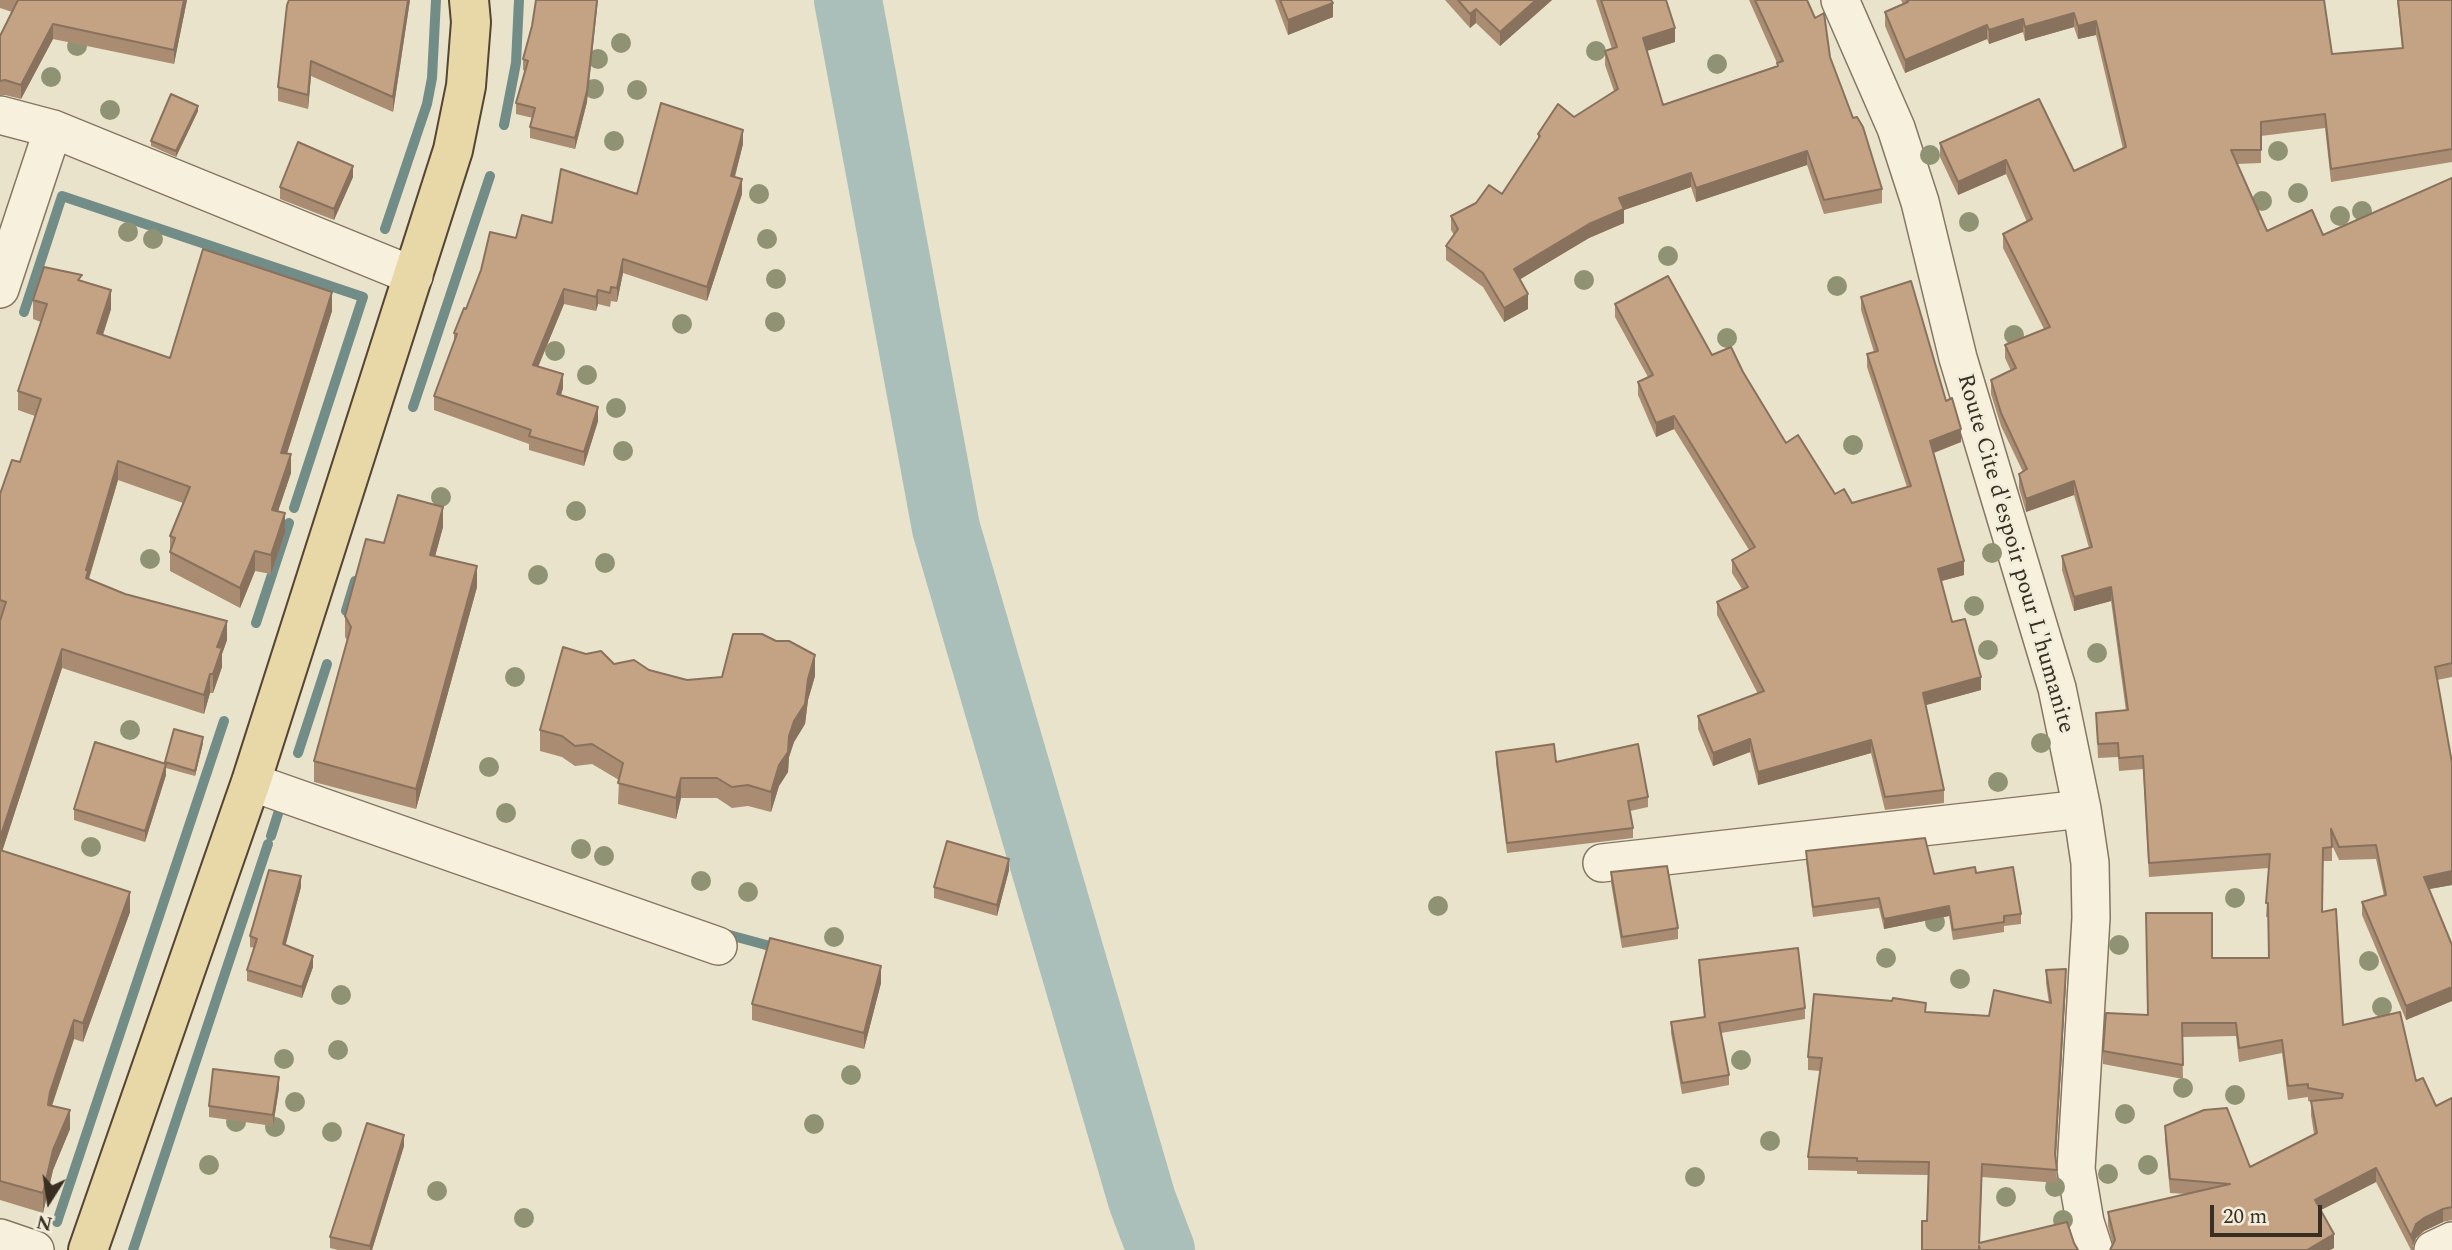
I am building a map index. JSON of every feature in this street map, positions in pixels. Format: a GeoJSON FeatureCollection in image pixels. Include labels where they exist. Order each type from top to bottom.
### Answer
{"type":"FeatureCollection","features":[{"type":"Feature","properties":{"kind":"main road"},"geometry":{"type":"LineString","coordinates":[[88,1250],[251,782],[453,150],[466,86],[471,22],[469,0]]}},
{"type":"Feature","properties":{"kind":"street","name":"Route Cite d'espoir pour L'humanite"},"geometry":{"type":"LineString","coordinates":[[1840,0],[1896,128],[1920,202],[1958,358],[2057,688],[2082,809],[2090,863],[2091,918],[2076,1169],[2085,1222],[2094,1250]]}},
{"type":"Feature","properties":{"kind":"street"},"geometry":{"type":"LineString","coordinates":[[0,115],[54,129],[414,276]]}},
{"type":"Feature","properties":{"kind":"street"},"geometry":{"type":"LineString","coordinates":[[0,289],[54,129]]}},
{"type":"Feature","properties":{"kind":"street"},"geometry":{"type":"LineString","coordinates":[[251,782],[718,946]]}},
{"type":"Feature","properties":{"kind":"street"},"geometry":{"type":"LineString","coordinates":[[1602,863],[2082,809]]}},
{"type":"Feature","properties":{"kind":"street"},"geometry":{"type":"LineString","coordinates":[[0,1238],[35,1250]]}},
{"type":"Feature","properties":{"kind":"street"},"geometry":{"type":"LineString","coordinates":[[2433,1250],[2452,1241]]}},
{"type":"Feature","properties":{"kind":"building"},"geometry":{"type":"Polygon","coordinates":[[[18,0],[184,0],[174,50],[53,24],[21,85],[0,81],[0,36],[18,0]]]}},
{"type":"Feature","properties":{"kind":"building"},"geometry":{"type":"Polygon","coordinates":[[[289,0],[408,0],[393,97],[311,61],[308,95],[278,87],[289,0]]]}},
{"type":"Feature","properties":{"kind":"building"},"geometry":{"type":"Polygon","coordinates":[[[536,0],[597,0],[587,91],[575,138],[530,127],[535,108],[516,103],[528,61],[523,59],[536,0]]]}},
{"type":"Feature","properties":{"kind":"building"},"geometry":{"type":"Polygon","coordinates":[[[1280,0],[1331,0],[1333,3],[1288,20],[1280,0]]]}},
{"type":"Feature","properties":{"kind":"building"},"geometry":{"type":"Polygon","coordinates":[[[1458,0],[1536,0],[1500,32],[1476,9],[1470,14],[1458,0]]]}},
{"type":"Feature","properties":{"kind":"building"},"geometry":{"type":"Polygon","coordinates":[[[1601,0],[1666,0],[1675,28],[1643,38],[1663,105],[1778,66],[1777,63],[1783,61],[1755,0],[1807,0],[1815,18],[1824,13],[1830,57],[1853,118],[1857,117],[1863,127],[1882,189],[1824,200],[1807,151],[1696,188],[1691,173],[1619,198],[1624,209],[1589,224],[1514,269],[1528,294],[1504,308],[1483,273],[1446,246],[1458,229],[1451,216],[1476,203],[1489,185],[1502,194],[1558,104],[1574,117],[1618,89],[1605,51],[1617,47],[1601,0]]]}},
{"type":"Feature","properties":{"kind":"building"},"geometry":{"type":"Polygon","coordinates":[[[1907,0],[2324,0],[2332,54],[2403,48],[2398,0],[2452,0],[2452,149],[2331,169],[2325,114],[2261,122],[2261,150],[2231,150],[2267,231],[2312,210],[2323,235],[2452,178],[2452,663],[2435,667],[2452,763],[2452,871],[2424,877],[2452,945],[2452,987],[2406,1006],[2362,902],[2386,895],[2376,845],[2339,847],[2331,829],[2332,847],[2323,848],[2322,912],[2336,909],[2343,1025],[2400,1012],[2416,1081],[2423,1078],[2436,1106],[2452,1098],[2452,1207],[2416,1224],[2413,1240],[2376,1168],[2315,1200],[2334,1234],[2307,1250],[2110,1250],[2115,1240],[2108,1212],[2230,1184],[2170,1179],[2165,1126],[2204,1110],[2227,1108],[2250,1167],[2317,1133],[2311,1101],[2342,1098],[2343,1094],[2308,1088],[2308,1084],[2288,1086],[2282,1040],[2239,1048],[2236,1023],[2182,1023],[2183,1065],[2103,1051],[2106,1013],[2148,1015],[2146,913],[2212,913],[2212,958],[2269,958],[2266,903],[2270,854],[2149,863],[2143,756],[2119,758],[2118,743],[2098,744],[2096,713],[2128,710],[2111,587],[2074,597],[2062,556],[2092,547],[2074,481],[2026,499],[2019,474],[2027,469],[2001,413],[1991,380],[2016,368],[2005,345],[2050,327],[2003,234],[2032,219],[2006,160],[1958,182],[1940,143],[2039,99],[2074,171],[2126,147],[2096,21],[2078,26],[2074,13],[2025,27],[2023,19],[1989,30],[1987,25],[1905,60],[1885,12],[1908,2],[1907,0]]]}},
{"type":"Feature","properties":{"kind":"building"},"geometry":{"type":"Polygon","coordinates":[[[171,94],[198,106],[176,151],[151,141],[171,94]]]}},
{"type":"Feature","properties":{"kind":"building"},"geometry":{"type":"Polygon","coordinates":[[[661,103],[743,130],[731,176],[742,179],[707,287],[623,259],[617,288],[611,287],[610,293],[598,290],[596,297],[564,289],[533,365],[563,374],[557,394],[598,407],[584,452],[529,436],[531,430],[434,396],[457,334],[454,333],[481,270],[490,232],[516,238],[522,215],[552,223],[561,169],[637,194],[661,103]]]}},
{"type":"Feature","properties":{"kind":"building"},"geometry":{"type":"Polygon","coordinates":[[[298,142],[353,166],[334,209],[280,187],[298,142]]]}},
{"type":"Feature","properties":{"kind":"building"},"geometry":{"type":"Polygon","coordinates":[[[203,249],[332,292],[281,453],[291,454],[272,510],[285,513],[271,555],[255,551],[240,588],[170,552],[175,538],[170,536],[190,487],[118,461],[86,570],[86,578],[125,594],[227,621],[217,647],[222,648],[204,695],[62,649],[0,838],[0,621],[6,602],[0,600],[0,494],[12,460],[20,462],[41,399],[18,391],[47,304],[33,300],[44,267],[82,275],[78,280],[111,290],[97,333],[170,358],[203,249]]]}},
{"type":"Feature","properties":{"kind":"building"},"geometry":{"type":"Polygon","coordinates":[[[1668,276],[1712,355],[1731,347],[1786,443],[1798,435],[1835,494],[1844,489],[1852,503],[1911,486],[1867,354],[1878,351],[1861,297],[1911,281],[1946,401],[1952,398],[1961,429],[1930,441],[1964,561],[1938,569],[1952,622],[1965,619],[1981,677],[1923,693],[1944,790],[1885,797],[1871,740],[1758,772],[1750,739],[1713,753],[1698,716],[1764,691],[1717,602],[1748,587],[1732,560],[1755,547],[1674,416],[1656,423],[1638,382],[1653,375],[1615,304],[1668,276]]]}},
{"type":"Feature","properties":{"kind":"building"},"geometry":{"type":"Polygon","coordinates":[[[398,495],[443,507],[430,555],[477,566],[416,789],[314,761],[351,627],[345,616],[366,539],[384,543],[398,495]]]}},
{"type":"Feature","properties":{"kind":"building"},"geometry":{"type":"Polygon","coordinates":[[[733,634],[762,634],[776,641],[789,641],[815,655],[805,704],[794,721],[788,752],[779,765],[771,792],[748,785],[732,787],[717,778],[681,778],[676,798],[618,783],[623,763],[592,744],[575,746],[562,736],[540,730],[563,647],[586,654],[601,651],[614,664],[634,660],[649,670],[687,680],[722,677],[733,634]]]}},
{"type":"Feature","properties":{"kind":"building"},"geometry":{"type":"Polygon","coordinates":[[[174,729],[203,737],[195,771],[165,762],[174,729]]]}},
{"type":"Feature","properties":{"kind":"building"},"geometry":{"type":"Polygon","coordinates":[[[95,742],[166,764],[145,831],[74,809],[95,742]]]}},
{"type":"Feature","properties":{"kind":"building"},"geometry":{"type":"Polygon","coordinates":[[[1554,744],[1556,762],[1638,744],[1648,797],[1628,801],[1633,828],[1507,843],[1496,752],[1554,744]]]}},
{"type":"Feature","properties":{"kind":"building"},"geometry":{"type":"Polygon","coordinates":[[[1925,838],[1934,874],[1975,867],[1976,873],[2013,867],[2021,914],[2004,916],[2004,922],[1953,930],[1949,906],[1884,919],[1879,898],[1813,907],[1806,851],[1925,838]]]}},
{"type":"Feature","properties":{"kind":"building"},"geometry":{"type":"Polygon","coordinates":[[[947,841],[1009,859],[997,905],[934,887],[947,841]]]}},
{"type":"Feature","properties":{"kind":"building"},"geometry":{"type":"Polygon","coordinates":[[[0,850],[130,892],[83,1023],[74,1020],[50,1092],[48,1105],[70,1110],[53,1150],[43,1193],[0,1181],[0,850]]]}},
{"type":"Feature","properties":{"kind":"building"},"geometry":{"type":"Polygon","coordinates":[[[1667,866],[1678,928],[1622,937],[1611,872],[1667,866]]]}},
{"type":"Feature","properties":{"kind":"building"},"geometry":{"type":"Polygon","coordinates":[[[269,870],[301,876],[283,944],[313,956],[302,987],[247,970],[257,939],[250,936],[269,870]]]}},
{"type":"Feature","properties":{"kind":"building"},"geometry":{"type":"Polygon","coordinates":[[[770,938],[881,966],[864,1033],[752,1004],[770,938]]]}},
{"type":"Feature","properties":{"kind":"building"},"geometry":{"type":"Polygon","coordinates":[[[1798,948],[1805,1008],[1719,1023],[1729,1075],[1682,1083],[1671,1022],[1705,1017],[1699,960],[1798,948]]]}},
{"type":"Feature","properties":{"kind":"building"},"geometry":{"type":"Polygon","coordinates":[[[2066,969],[2055,1154],[2057,1170],[1982,1164],[1979,1243],[2067,1222],[2078,1250],[1980,1250],[1979,1246],[1979,1250],[1922,1250],[1922,1221],[1927,1221],[1929,1162],[1808,1157],[1822,1058],[1808,1057],[1814,994],[1892,1001],[1893,998],[1926,1003],[1925,1012],[1989,1016],[1994,990],[2051,1003],[2046,970],[2066,969]]]}},
{"type":"Feature","properties":{"kind":"building"},"geometry":{"type":"Polygon","coordinates":[[[213,1069],[279,1077],[273,1115],[209,1106],[213,1069]]]}},
{"type":"Feature","properties":{"kind":"building"},"geometry":{"type":"Polygon","coordinates":[[[367,1123],[404,1135],[370,1246],[330,1237],[367,1123]]]}},
{"type":"Feature","properties":{"kind":"waterway"},"geometry":{"type":"LineString","coordinates":[[385,229],[427,104],[432,78],[436,0]]}},
{"type":"Feature","properties":{"kind":"waterway"},"geometry":{"type":"LineString","coordinates":[[504,125],[516,63],[519,0]]}},
{"type":"Feature","properties":{"kind":"waterway"},"geometry":{"type":"LineString","coordinates":[[848,0],[946,528],[1142,1200],[1161,1250]]}},
{"type":"Feature","properties":{"kind":"waterway"},"geometry":{"type":"LineString","coordinates":[[413,407],[490,176]]}},
{"type":"Feature","properties":{"kind":"waterway"},"geometry":{"type":"LineString","coordinates":[[24,312],[62,196],[363,297],[294,508]]}},
{"type":"Feature","properties":{"kind":"waterway"},"geometry":{"type":"LineString","coordinates":[[256,623],[289,523]]}},
{"type":"Feature","properties":{"kind":"waterway"},"geometry":{"type":"LineString","coordinates":[[346,611],[355,581]]}},
{"type":"Feature","properties":{"kind":"waterway"},"geometry":{"type":"LineString","coordinates":[[298,753],[327,664]]}},
{"type":"Feature","properties":{"kind":"waterway"},"geometry":{"type":"LineString","coordinates":[[57,1222],[224,721]]}},
{"type":"Feature","properties":{"kind":"waterway"},"geometry":{"type":"LineString","coordinates":[[271,836],[283,798]]}},
{"type":"Feature","properties":{"kind":"waterway"},"geometry":{"type":"LineString","coordinates":[[133,1250],[268,844]]}},
{"type":"Feature","properties":{"kind":"waterway"},"geometry":{"type":"LineString","coordinates":[[722,933],[781,949]]}}]}
